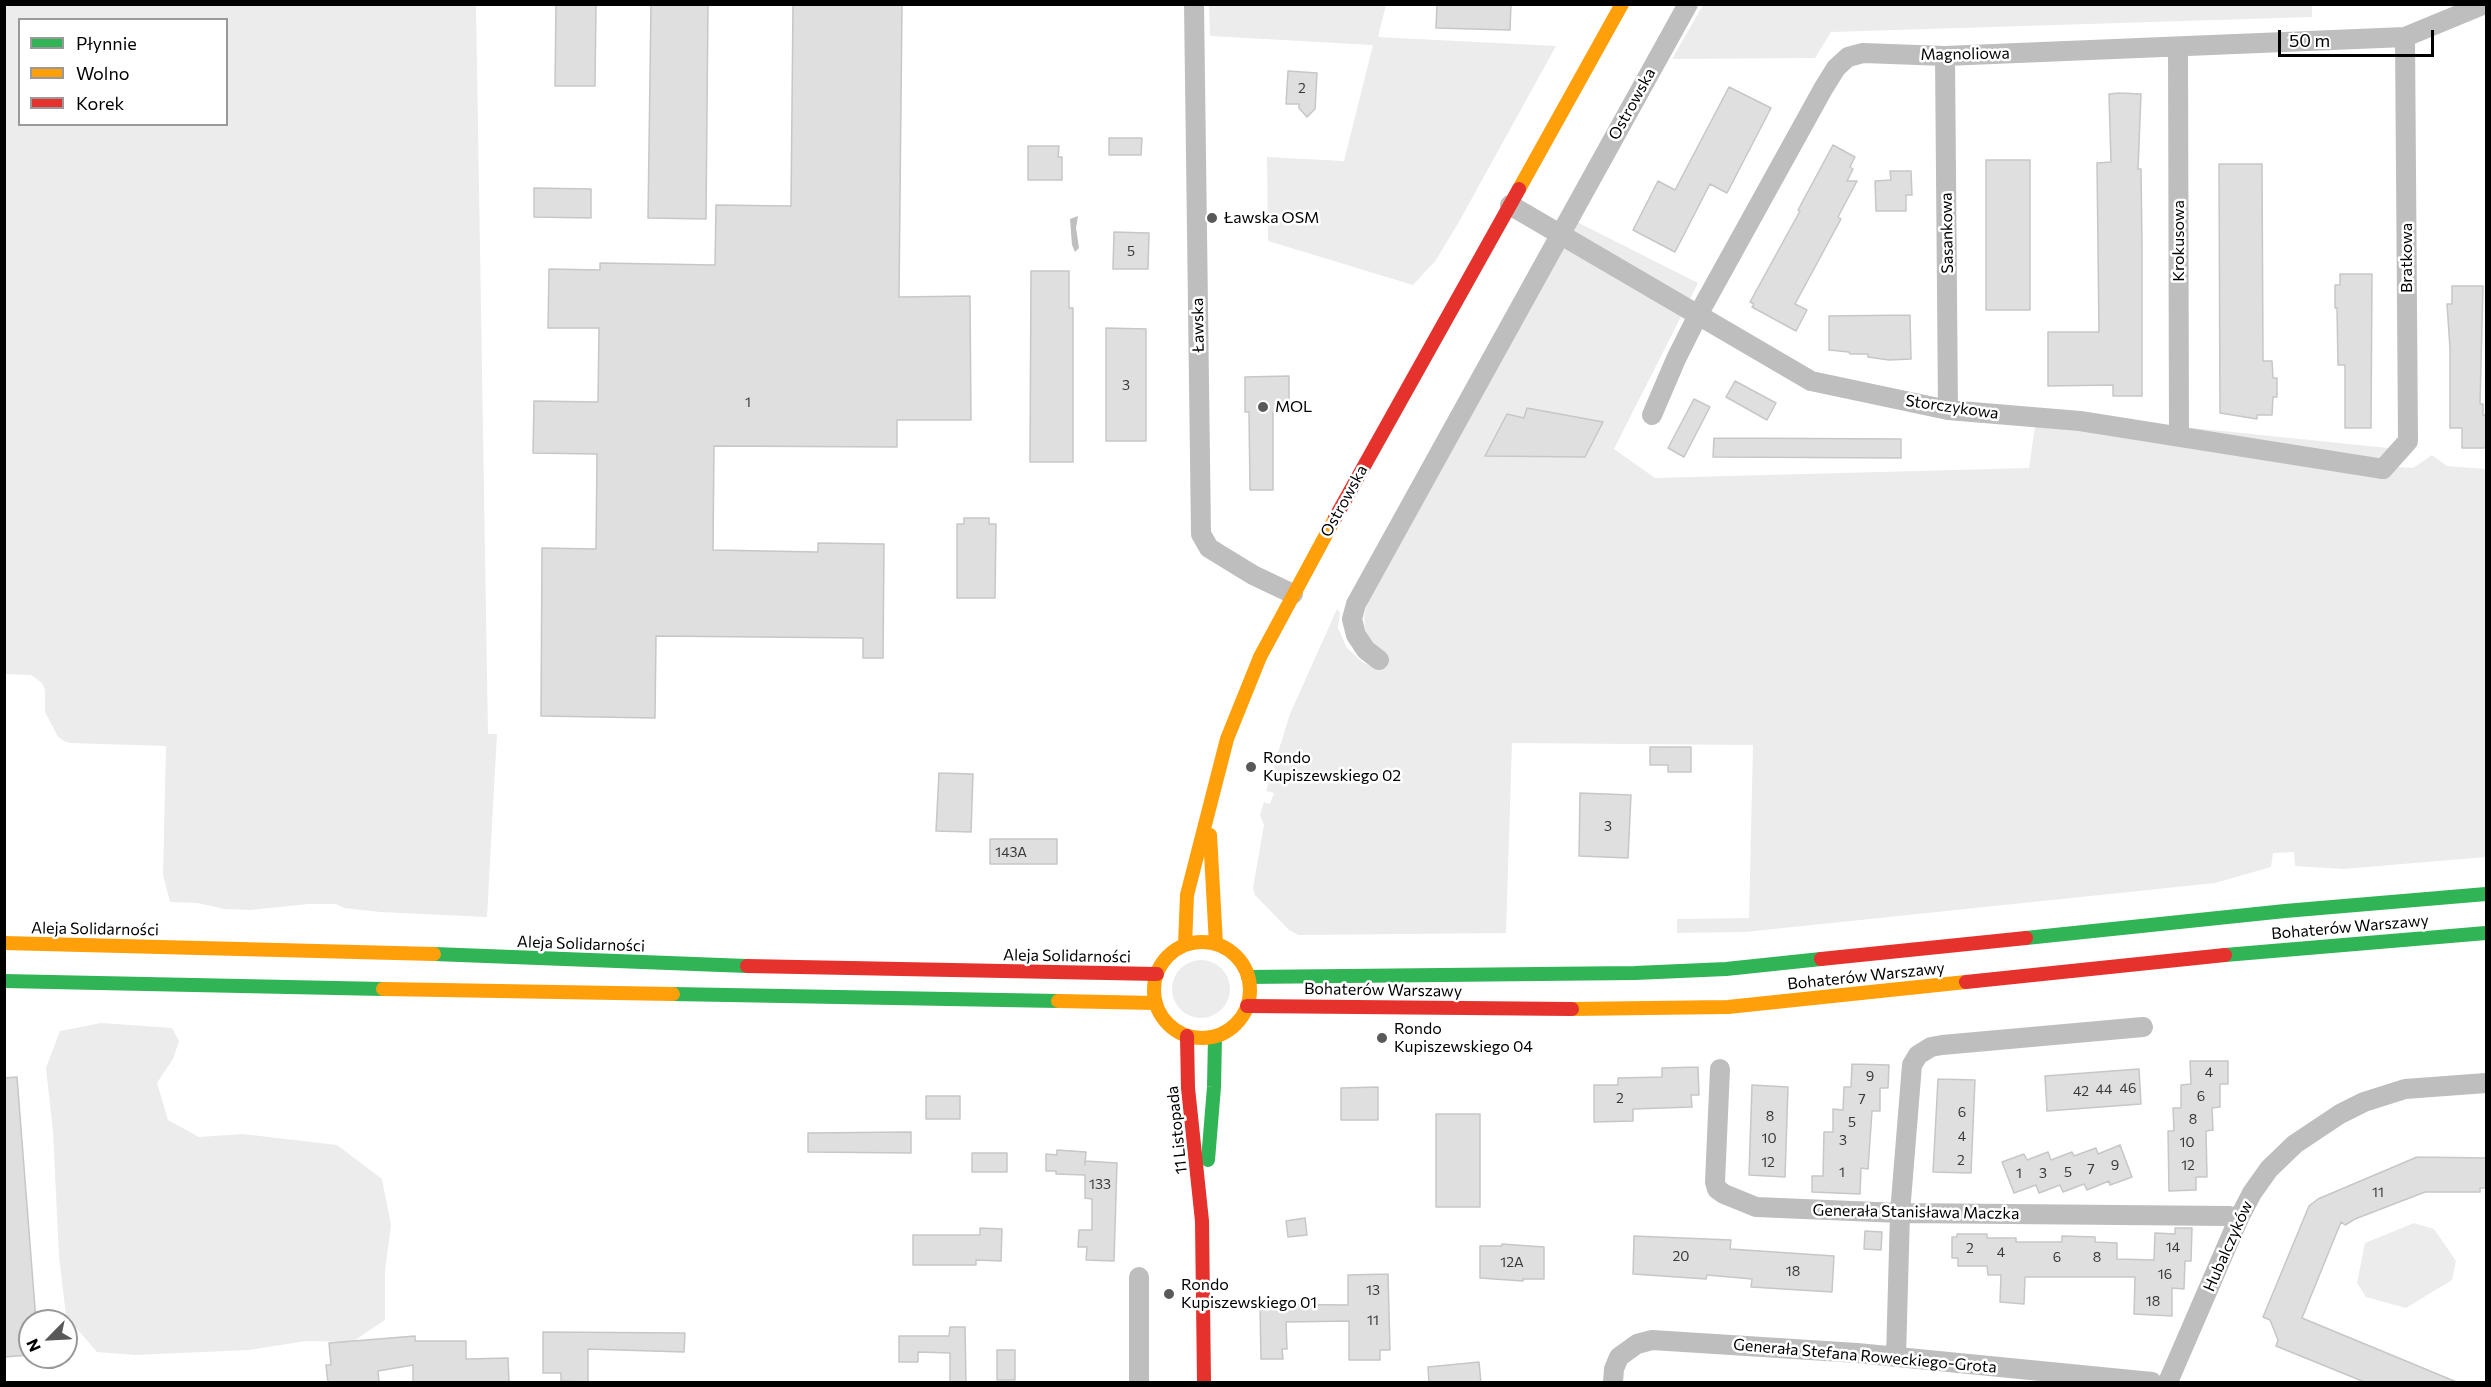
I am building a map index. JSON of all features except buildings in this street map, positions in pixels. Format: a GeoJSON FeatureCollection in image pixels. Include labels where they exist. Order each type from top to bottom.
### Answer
{"type":"FeatureCollection","features":[{"type":"Feature","properties":{"kind":"main road","name":"Ostrowska"},"geometry":{"type":"LineString","coordinates":[[1185,945],[1187,895],[1227,739],[1260,657],[1622,4]]}},
{"type":"Feature","properties":{"kind":"main road","name":"Ostrowska"},"geometry":{"type":"LineString","coordinates":[[1209,811],[1216,944]]}},
{"type":"Feature","properties":{"kind":"main road","name":"Bohaterów Warszawy"},"geometry":{"type":"LineString","coordinates":[[1248,977],[1635,973],[1726,969],[2285,911],[2487,894]]}},
{"type":"Feature","properties":{"kind":"main road","name":"Bohaterów Warszawy"},"geometry":{"type":"LineString","coordinates":[[1247,1006],[1623,1010],[1728,1007],[2287,948],[2487,933]]}},
{"type":"Feature","properties":{"kind":"main road"},"geometry":{"type":"LineString","coordinates":[[1200,942],[1216,944],[1230,951],[1241,962],[1248,977],[1250,992],[1247,1006],[1240,1020],[1229,1030],[1215,1037],[1201,1039],[1187,1036],[1167,1024],[1155,1003],[1153,988],[1156,974],[1168,957],[1185,945],[1200,942]]}},
{"type":"Feature","properties":{"kind":"main road","name":"Aleja Solidarności"},"geometry":{"type":"LineString","coordinates":[[4,943],[320,950],[715,966],[1156,974]]}},
{"type":"Feature","properties":{"kind":"main road"},"geometry":{"type":"LineString","coordinates":[[4,981],[1155,1003]]}},
{"type":"Feature","properties":{"kind":"main road","name":"11 Listopada"},"geometry":{"type":"LineString","coordinates":[[1187,1036],[1188,1088],[1202,1221],[1204,1383]]}},
{"type":"Feature","properties":{"kind":"main road","name":"11 Listopada"},"geometry":{"type":"LineString","coordinates":[[1202,1221],[1214,1087],[1215,1037]]}},
{"type":"Feature","properties":{"kind":"street","name":"Ławska"},"geometry":{"type":"LineString","coordinates":[[1194,4],[1201,534],[1209,548],[1260,579],[1293,594]]}},
{"type":"Feature","properties":{"kind":"street","name":"Ostrowska"},"geometry":{"type":"LineString","coordinates":[[1378,660],[1366,650],[1356,635],[1352,620],[1356,604],[1688,4]]}},
{"type":"Feature","properties":{"kind":"street","name":"Magnoliowa"},"geometry":{"type":"LineString","coordinates":[[1652,415],[1698,315],[1836,68],[1848,57],[1863,53],[1945,56],[2406,37],[2485,4]]}},
{"type":"Feature","properties":{"kind":"street","name":"Bratkowa"},"geometry":{"type":"LineString","coordinates":[[2383,469],[2408,441],[2406,37]]}},
{"type":"Feature","properties":{"kind":"street","name":"Krokusowa"},"geometry":{"type":"LineString","coordinates":[[2178,46],[2179,436]]}},
{"type":"Feature","properties":{"kind":"street","name":"Sasankowa"},"geometry":{"type":"LineString","coordinates":[[1945,56],[1948,410]]}},
{"type":"Feature","properties":{"kind":"street"},"geometry":{"type":"LineString","coordinates":[[1510,205],[1559,234]]}},
{"type":"Feature","properties":{"kind":"street","name":"Storczykowa"},"geometry":{"type":"LineString","coordinates":[[1559,234],[1811,381],[1948,410],[2080,421],[2383,469]]}},
{"type":"Feature","properties":{"kind":"street"},"geometry":{"type":"LineString","coordinates":[[1896,1357],[1900,1213],[1912,1065],[1918,1055],[1931,1047],[1942,1045],[2143,1027]]}},
{"type":"Feature","properties":{"kind":"street","name":"Generała Stanisława Maczka"},"geometry":{"type":"LineString","coordinates":[[1720,1069],[1714,1182],[1717,1189],[1724,1194],[1764,1208],[1900,1213],[2229,1216],[2239,1218]]}},
{"type":"Feature","properties":{"kind":"street","name":"Hubalczyków"},"geometry":{"type":"LineString","coordinates":[[2168,1383],[2252,1193],[2269,1169],[2295,1144],[2340,1114],[2364,1102],[2405,1089],[2487,1083]]}},
{"type":"Feature","properties":{"kind":"street"},"geometry":{"type":"LineString","coordinates":[[1139,1277],[1140,1383]]}},
{"type":"Feature","properties":{"kind":"street","name":"Generała Stefana Roweckiego-Grota"},"geometry":{"type":"LineString","coordinates":[[1613,1383],[1614,1370],[1619,1357],[1637,1344],[1652,1341],[1896,1357],[2152,1383]]}},
{"type":"Feature","properties":{"kind":"shaded area"},"geometry":{"type":"Polygon","coordinates":[[[2312,4],[2312,17],[1831,32],[1815,58],[1672,59],[1703,5],[2312,4]]]}},
{"type":"Feature","properties":{"kind":"shaded area"},"geometry":{"type":"Polygon","coordinates":[[[4,5],[476,5],[488,734],[497,734],[487,917],[380,912],[344,908],[336,904],[308,904],[251,910],[170,902],[163,875],[166,746],[64,741],[58,737],[45,712],[45,690],[42,683],[31,675],[5,674],[4,5]]]}},
{"type":"Feature","properties":{"kind":"shaded area"},"geometry":{"type":"Polygon","coordinates":[[[1209,5],[1386,5],[1378,37],[1556,46],[1460,220],[1436,260],[1413,285],[1268,241],[1267,157],[1344,161],[1373,45],[1210,36],[1209,5]]]}},
{"type":"Feature","properties":{"kind":"shaded area"},"geometry":{"type":"Polygon","coordinates":[[[1078,216],[1076,228],[1079,248],[1075,252],[1072,245],[1070,219],[1078,216]]]}},
{"type":"Feature","properties":{"kind":"shaded area"},"geometry":{"type":"Polygon","coordinates":[[[1577,222],[1698,283],[1614,449],[1655,478],[2029,468],[2037,412],[2388,448],[2383,466],[2413,468],[2432,455],[2447,466],[2486,469],[2486,857],[2343,869],[2295,866],[2294,852],[2273,853],[2271,867],[2215,883],[1745,932],[1677,933],[1677,919],[1749,918],[1753,745],[1512,743],[1506,933],[1299,935],[1289,930],[1255,895],[1253,888],[1264,825],[1260,815],[1264,802],[1270,804],[1274,793],[1266,791],[1290,714],[1337,609],[1340,613],[1338,628],[1347,648],[1362,662],[1375,668],[1371,643],[1365,629],[1364,615],[1368,601],[1577,222]]]}},
{"type":"Feature","properties":{"kind":"shaded area"},"geometry":{"type":"Polygon","coordinates":[[[1201,960],[1212,962],[1222,968],[1228,978],[1230,989],[1228,1000],[1222,1010],[1212,1016],[1201,1018],[1190,1016],[1180,1010],[1174,1000],[1172,989],[1174,978],[1180,968],[1190,962],[1201,960]]]}},
{"type":"Feature","properties":{"kind":"shaded area"},"geometry":{"type":"Polygon","coordinates":[[[101,1023],[172,1028],[179,1041],[173,1059],[157,1083],[168,1120],[199,1137],[243,1134],[337,1145],[382,1179],[391,1225],[385,1271],[385,1320],[352,1342],[306,1341],[249,1350],[135,1355],[97,1352],[78,1330],[78,1309],[65,1309],[59,1256],[53,1132],[46,1068],[60,1031],[101,1023]]]}},
{"type":"Feature","properties":{"kind":"shaded area"},"geometry":{"type":"Polygon","coordinates":[[[2414,1223],[2434,1229],[2456,1261],[2452,1280],[2406,1308],[2366,1297],[2357,1283],[2365,1243],[2414,1223]]]}},
{"type":"Feature","properties":{"kind":"traffic: fast"},"geometry":{"type":"LineString","coordinates":[[2026,938],[2285,911],[2486,894]]}},
{"type":"Feature","properties":{"kind":"traffic: fast"},"geometry":{"type":"LineString","coordinates":[[2225,955],[2486,933]]}},
{"type":"Feature","properties":{"kind":"traffic: fast"},"geometry":{"type":"LineString","coordinates":[[434,954],[747,966]]}},
{"type":"Feature","properties":{"kind":"traffic: fast"},"geometry":{"type":"LineString","coordinates":[[1248,977],[1635,973],[1726,969],[1821,959]]}},
{"type":"Feature","properties":{"kind":"traffic: fast"},"geometry":{"type":"LineString","coordinates":[[4,981],[383,989]]}},
{"type":"Feature","properties":{"kind":"traffic: fast"},"geometry":{"type":"LineString","coordinates":[[673,994],[1058,1001]]}},
{"type":"Feature","properties":{"kind":"traffic: fast"},"geometry":{"type":"LineString","coordinates":[[1208,1160],[1214,1087],[1215,1037]]}},
{"type":"Feature","properties":{"kind":"traffic: slow"},"geometry":{"type":"LineString","coordinates":[[1519,189],[1622,4]]}},
{"type":"Feature","properties":{"kind":"traffic: slow"},"geometry":{"type":"LineString","coordinates":[[1185,945],[1187,895],[1227,739],[1260,657],[1335,518]]}},
{"type":"Feature","properties":{"kind":"traffic: slow"},"geometry":{"type":"LineString","coordinates":[[1210,835],[1216,944]]}},
{"type":"Feature","properties":{"kind":"traffic: slow"},"geometry":{"type":"LineString","coordinates":[[1202,942],[1220,946],[1236,956],[1246,972],[1250,990],[1246,1008],[1236,1024],[1220,1034],[1202,1038],[1184,1034],[1168,1024],[1158,1008],[1154,990],[1158,972],[1168,956],[1184,946],[1202,942]]}},
{"type":"Feature","properties":{"kind":"traffic: slow"},"geometry":{"type":"LineString","coordinates":[[4,943],[434,954]]}},
{"type":"Feature","properties":{"kind":"traffic: slow"},"geometry":{"type":"LineString","coordinates":[[1572,1009],[1728,1007],[1966,982]]}},
{"type":"Feature","properties":{"kind":"traffic: slow"},"geometry":{"type":"LineString","coordinates":[[383,989],[673,994]]}},
{"type":"Feature","properties":{"kind":"traffic: slow"},"geometry":{"type":"LineString","coordinates":[[1058,1001],[1155,1003]]}},
{"type":"Feature","properties":{"kind":"traffic: jam"},"geometry":{"type":"LineString","coordinates":[[1335,518],[1519,189]]}},
{"type":"Feature","properties":{"kind":"traffic: jam"},"geometry":{"type":"LineString","coordinates":[[1821,959],[2026,938]]}},
{"type":"Feature","properties":{"kind":"traffic: jam"},"geometry":{"type":"LineString","coordinates":[[1966,982],[2225,955]]}},
{"type":"Feature","properties":{"kind":"traffic: jam"},"geometry":{"type":"LineString","coordinates":[[747,966],[1157,974]]}},
{"type":"Feature","properties":{"kind":"traffic: jam"},"geometry":{"type":"LineString","coordinates":[[1247,1006],[1572,1009]]}},
{"type":"Feature","properties":{"kind":"traffic: jam"},"geometry":{"type":"LineString","coordinates":[[1187,1036],[1188,1088],[1202,1221],[1204,1382]]}},
{"type":"Feature","properties":{"kind":"place","name":"Ławska OSM"},"geometry":{"type":"Point","coordinates":[1212,218]}},
{"type":"Feature","properties":{"kind":"place","name":"MOL"},"geometry":{"type":"Point","coordinates":[1263,407]}},
{"type":"Feature","properties":{"kind":"place","name":"Rondo Kupiszewskiego 02"},"geometry":{"type":"Point","coordinates":[1251,767]}},
{"type":"Feature","properties":{"kind":"place","name":"Rondo Kupiszewskiego 04"},"geometry":{"type":"Point","coordinates":[1382,1038]}},
{"type":"Feature","properties":{"kind":"place","name":"Rondo Kupiszewskiego 01"},"geometry":{"type":"Point","coordinates":[1169,1294]}}]}
